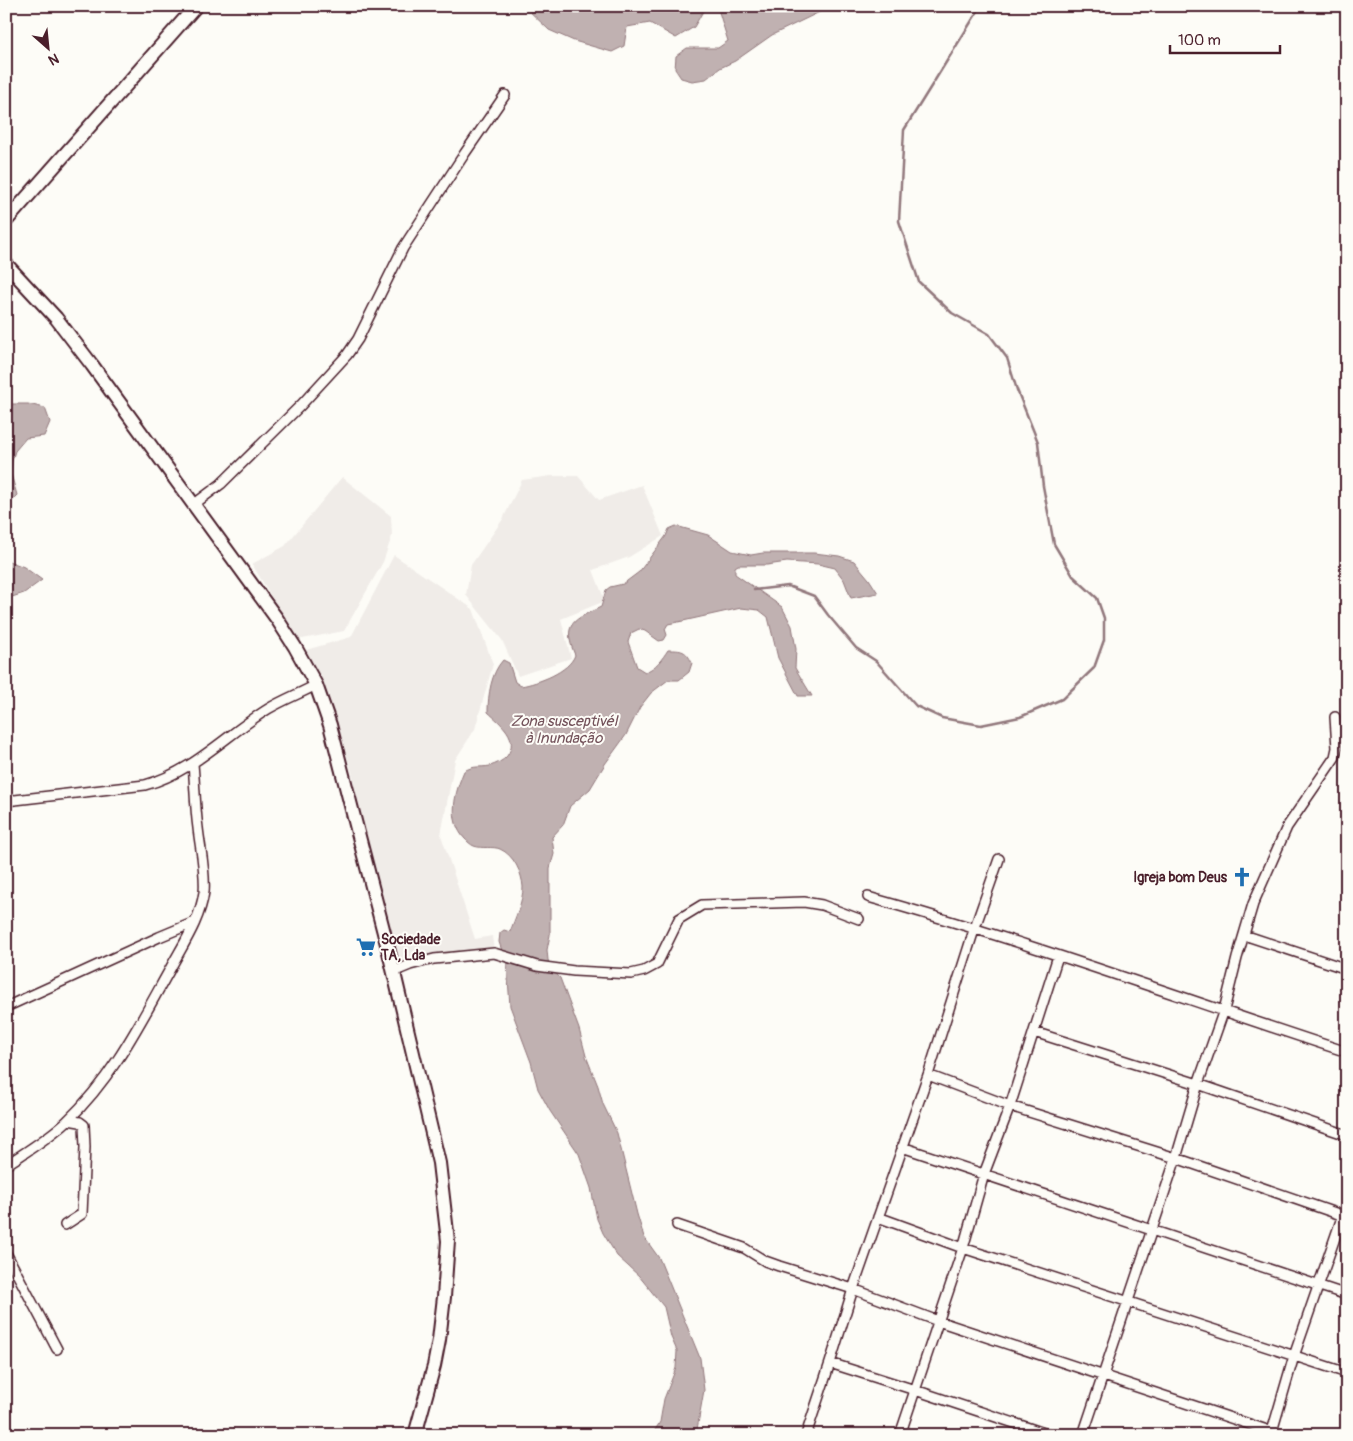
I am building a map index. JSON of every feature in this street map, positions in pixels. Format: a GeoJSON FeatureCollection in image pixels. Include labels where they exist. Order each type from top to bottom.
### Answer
{"type":"FeatureCollection","features":[{"type":"Feature","properties":{"kind":"main road"},"geometry":{"type":"LineString","coordinates":[[6,221],[196,6]]}},
{"type":"Feature","properties":{"kind":"main road"},"geometry":{"type":"LineString","coordinates":[[6,264],[56,318],[278,619],[296,647],[316,685],[330,725],[394,972],[439,1163],[448,1241],[439,1340],[415,1435]]}},
{"type":"Feature","properties":{"kind":"street"},"geometry":{"type":"LineString","coordinates":[[194,504],[221,484],[301,405],[347,355],[358,339],[403,248],[465,152],[505,95]]}},
{"type":"Feature","properties":{"kind":"street"},"geometry":{"type":"LineString","coordinates":[[6,801],[145,785],[162,781],[194,764],[269,709],[316,685]]}},
{"type":"Feature","properties":{"kind":"street"},"geometry":{"type":"LineString","coordinates":[[1083,1435],[1224,1010],[1253,904],[1281,838],[1335,756],[1337,748],[1335,717]]}},
{"type":"Feature","properties":{"kind":"street"},"geometry":{"type":"LineString","coordinates":[[6,1165],[47,1138],[68,1120],[94,1090],[143,1020],[195,922],[204,892],[204,885],[196,812],[194,764]]}},
{"type":"Feature","properties":{"kind":"street"},"geometry":{"type":"LineString","coordinates":[[806,1435],[853,1289],[928,1075],[974,930],[999,859]]}},
{"type":"Feature","properties":{"kind":"street"},"geometry":{"type":"LineString","coordinates":[[868,897],[1058,956],[1347,1052]]}},
{"type":"Feature","properties":{"kind":"street"},"geometry":{"type":"LineString","coordinates":[[394,972],[410,965],[434,959],[494,953],[536,966],[574,971],[631,974],[644,971],[656,964],[679,919],[702,906],[804,902],[859,919]]}},
{"type":"Feature","properties":{"kind":"street"},"geometry":{"type":"LineString","coordinates":[[6,1006],[159,936],[195,922]]}},
{"type":"Feature","properties":{"kind":"street"},"geometry":{"type":"LineString","coordinates":[[1244,935],[1347,969]]}},
{"type":"Feature","properties":{"kind":"street"},"geometry":{"type":"LineString","coordinates":[[900,1435],[963,1248],[984,1174],[1010,1106],[1058,956]]}},
{"type":"Feature","properties":{"kind":"street"},"geometry":{"type":"LineString","coordinates":[[1034,1032],[1198,1084],[1347,1135]]}},
{"type":"Feature","properties":{"kind":"street"},"geometry":{"type":"LineString","coordinates":[[928,1075],[1010,1106],[1176,1158],[1345,1216]]}},
{"type":"Feature","properties":{"kind":"street"},"geometry":{"type":"LineString","coordinates":[[65,1225],[82,1214],[86,1147],[84,1125],[80,1122],[68,1120]]}},
{"type":"Feature","properties":{"kind":"street"},"geometry":{"type":"LineString","coordinates":[[902,1147],[1347,1295]]}},
{"type":"Feature","properties":{"kind":"street"},"geometry":{"type":"LineString","coordinates":[[1271,1433],[1294,1356],[1345,1216],[1347,1203]]}},
{"type":"Feature","properties":{"kind":"street"},"geometry":{"type":"LineString","coordinates":[[878,1217],[963,1248],[1128,1303],[1347,1373]]}},
{"type":"Feature","properties":{"kind":"street"},"geometry":{"type":"LineString","coordinates":[[677,1225],[744,1248],[765,1261],[853,1289],[938,1321],[1104,1375],[1271,1433],[1282,1435]]}},
{"type":"Feature","properties":{"kind":"street"},"geometry":{"type":"LineString","coordinates":[[6,1253],[57,1349]]}},
{"type":"Feature","properties":{"kind":"street"},"geometry":{"type":"LineString","coordinates":[[830,1363],[1050,1435]]}},
{"type":"Feature","properties":{"kind":"shaded area"},"geometry":{"type":"Polygon","coordinates":[[[551,476],[578,476],[599,500],[642,485],[663,536],[629,557],[593,570],[605,601],[561,619],[571,658],[518,676],[502,640],[466,595],[471,565],[503,519],[522,480],[551,476]]]}},
{"type":"Feature","properties":{"kind":"shaded area"},"geometry":{"type":"Polygon","coordinates":[[[342,477],[391,516],[392,536],[383,562],[344,631],[297,640],[252,564],[285,546],[342,477]]]}},
{"type":"Feature","properties":{"kind":"shaded area"},"geometry":{"type":"Polygon","coordinates":[[[394,555],[473,609],[493,664],[475,729],[455,760],[441,835],[475,939],[492,936],[494,950],[400,966],[361,833],[352,773],[336,719],[306,650],[351,637],[394,555]]]}},
{"type":"Feature","properties":{"kind":"water"},"geometry":{"type":"Polygon","coordinates":[[[524,6],[706,6],[694,27],[676,38],[650,23],[627,27],[624,46],[612,52],[574,41],[549,30],[524,6]]]}},
{"type":"Feature","properties":{"kind":"water"},"geometry":{"type":"Polygon","coordinates":[[[721,6],[828,6],[828,8],[772,35],[706,79],[692,81],[681,78],[675,69],[676,56],[687,48],[718,48],[728,41],[719,12],[721,6]]]}},
{"type":"Feature","properties":{"kind":"water"},"geometry":{"type":"Polygon","coordinates":[[[6,404],[28,404],[45,408],[50,422],[44,436],[26,438],[15,451],[11,474],[17,495],[10,502],[6,501],[6,404]]]}},
{"type":"Feature","properties":{"kind":"water","name":"Zona susceptivél à Inundação"},"geometry":{"type":"Polygon","coordinates":[[[676,526],[708,535],[732,551],[751,555],[763,553],[814,553],[839,556],[854,561],[878,593],[851,598],[844,580],[835,568],[818,564],[787,562],[767,565],[738,565],[735,567],[735,574],[782,607],[792,626],[796,649],[795,668],[812,696],[798,696],[778,658],[768,617],[759,610],[741,608],[668,624],[665,629],[667,635],[664,640],[659,641],[639,629],[631,633],[628,642],[637,667],[645,672],[656,666],[668,650],[677,650],[685,653],[690,659],[692,663],[689,672],[679,680],[668,680],[651,693],[640,707],[626,735],[590,789],[570,806],[563,825],[552,837],[554,854],[550,868],[548,960],[551,968],[560,978],[579,1029],[586,1056],[603,1104],[617,1133],[644,1237],[659,1258],[700,1358],[704,1390],[696,1435],[652,1435],[660,1422],[664,1399],[676,1368],[677,1351],[671,1337],[664,1307],[639,1276],[617,1256],[603,1233],[597,1219],[591,1188],[579,1154],[550,1111],[538,1089],[531,1062],[510,1006],[507,965],[499,942],[500,933],[504,930],[510,932],[520,904],[523,887],[519,870],[513,860],[500,849],[470,844],[459,831],[454,815],[454,806],[464,771],[497,763],[507,756],[510,749],[510,737],[503,726],[488,712],[491,684],[499,665],[503,660],[509,663],[515,682],[521,686],[552,676],[566,667],[575,655],[570,636],[570,629],[573,624],[584,615],[601,607],[606,590],[623,584],[639,572],[666,536],[669,529],[676,526]]]}},
{"type":"Feature","properties":{"kind":"water"},"geometry":{"type":"Polygon","coordinates":[[[6,560],[24,567],[42,580],[24,593],[6,599],[6,560]]]}},
{"type":"Feature","properties":{"kind":"waterway"},"geometry":{"type":"LineString","coordinates":[[754,590],[788,586],[814,596],[856,648],[876,661],[916,706],[942,718],[981,725],[1020,717],[1062,699],[1094,668],[1104,640],[1104,618],[1097,598],[1073,576],[1054,544],[1043,486],[1038,442],[1017,390],[1007,358],[989,334],[952,313],[919,282],[899,221],[904,130],[981,6]]}},
{"type":"Feature","properties":{"kind":"place","name":"Igreja bom Deus"},"geometry":{"type":"Point","coordinates":[1242,877]}},
{"type":"Feature","properties":{"kind":"place","name":"Sociedade TA, Lda"},"geometry":{"type":"Point","coordinates":[366,947]}}]}
